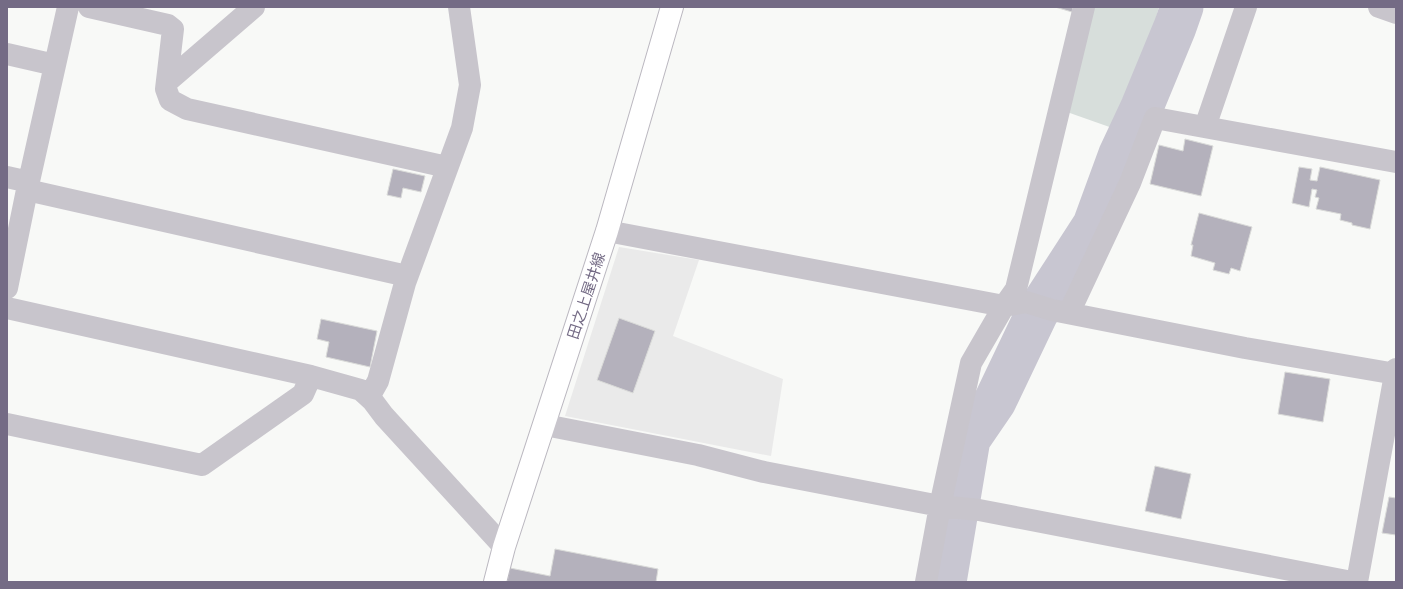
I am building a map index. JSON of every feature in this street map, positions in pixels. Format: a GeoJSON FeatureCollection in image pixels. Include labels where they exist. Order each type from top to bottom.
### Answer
{"type":"FeatureCollection","features":[{"type":"Feature","properties":{"kind":"main road","name":"田之上屋井線"},"geometry":{"type":"LineString","coordinates":[[495,582],[504,547],[608,231],[672,7]]}},
{"type":"Feature","properties":{"kind":"street"},"geometry":{"type":"LineString","coordinates":[[7,288],[68,7]]}},
{"type":"Feature","properties":{"kind":"street"},"geometry":{"type":"LineString","coordinates":[[89,7],[168,25],[173,29],[166,89],[170,100],[187,109],[447,167]]}},
{"type":"Feature","properties":{"kind":"street"},"geometry":{"type":"LineString","coordinates":[[167,82],[254,7]]}},
{"type":"Feature","properties":{"kind":"street"},"geometry":{"type":"LineString","coordinates":[[369,397],[378,381],[407,276],[462,128],[470,84],[459,7]]}},
{"type":"Feature","properties":{"kind":"street"},"geometry":{"type":"LineString","coordinates":[[926,582],[940,506],[971,363],[1004,306],[1016,289],[1084,7]]}},
{"type":"Feature","properties":{"kind":"street"},"geometry":{"type":"LineString","coordinates":[[1205,127],[1246,7]]}},
{"type":"Feature","properties":{"kind":"street"},"geometry":{"type":"LineString","coordinates":[[1379,7],[1396,13]]}},
{"type":"Feature","properties":{"kind":"street"},"geometry":{"type":"LineString","coordinates":[[7,54],[55,65]]}},
{"type":"Feature","properties":{"kind":"street"},"geometry":{"type":"LineString","coordinates":[[1069,313],[1130,183],[1155,118],[1396,162]]}},
{"type":"Feature","properties":{"kind":"street"},"geometry":{"type":"LineString","coordinates":[[7,177],[28,186],[407,276]]}},
{"type":"Feature","properties":{"kind":"street"},"geometry":{"type":"LineString","coordinates":[[608,231],[1004,306],[1026,302],[1052,310],[1245,348],[1396,372],[1357,582]]}},
{"type":"Feature","properties":{"kind":"street"},"geometry":{"type":"LineString","coordinates":[[7,308],[311,376],[361,390],[369,397],[384,416],[504,547]]}},
{"type":"Feature","properties":{"kind":"street"},"geometry":{"type":"LineString","coordinates":[[7,424],[202,466],[303,394],[311,376]]}},
{"type":"Feature","properties":{"kind":"street"},"geometry":{"type":"LineString","coordinates":[[545,425],[698,455],[764,472],[940,506],[979,510],[1352,582]]}},
{"type":"Feature","properties":{"kind":"shaded area"},"geometry":{"type":"Polygon","coordinates":[[[1093,7],[1159,7],[1147,50],[1118,130],[1067,112],[1093,7]]]}},
{"type":"Feature","properties":{"kind":"shaded area"},"geometry":{"type":"Polygon","coordinates":[[[619,247],[699,260],[673,336],[783,379],[771,456],[565,416],[619,247]]]}},
{"type":"Feature","properties":{"kind":"building"},"geometry":{"type":"Polygon","coordinates":[[[1055,7],[1073,7],[1072,12],[1055,7]]]}},
{"type":"Feature","properties":{"kind":"building"},"geometry":{"type":"Polygon","coordinates":[[[1185,139],[1213,146],[1201,196],[1150,184],[1159,145],[1183,151],[1185,139]]]}},
{"type":"Feature","properties":{"kind":"building"},"geometry":{"type":"Polygon","coordinates":[[[1299,167],[1312,169],[1310,180],[1317,181],[1320,167],[1380,180],[1370,229],[1352,225],[1352,223],[1340,220],[1341,214],[1316,209],[1319,198],[1315,197],[1317,190],[1312,189],[1309,207],[1292,203],[1299,167]]]}},
{"type":"Feature","properties":{"kind":"building"},"geometry":{"type":"Polygon","coordinates":[[[393,169],[425,176],[421,192],[403,188],[401,198],[387,195],[393,169]]]}},
{"type":"Feature","properties":{"kind":"building"},"geometry":{"type":"Polygon","coordinates":[[[1199,213],[1252,227],[1240,271],[1231,268],[1229,274],[1213,270],[1215,263],[1191,256],[1193,245],[1191,245],[1199,213]]]}},
{"type":"Feature","properties":{"kind":"building"},"geometry":{"type":"Polygon","coordinates":[[[619,318],[655,331],[633,393],[597,380],[619,318]]]}},
{"type":"Feature","properties":{"kind":"building"},"geometry":{"type":"Polygon","coordinates":[[[321,319],[377,331],[370,367],[326,357],[329,342],[317,339],[321,319]]]}},
{"type":"Feature","properties":{"kind":"building"},"geometry":{"type":"Polygon","coordinates":[[[1285,372],[1330,379],[1323,422],[1278,414],[1285,372]]]}},
{"type":"Feature","properties":{"kind":"building"},"geometry":{"type":"Polygon","coordinates":[[[1155,466],[1191,474],[1181,519],[1145,511],[1155,466]]]}},
{"type":"Feature","properties":{"kind":"building"},"geometry":{"type":"Polygon","coordinates":[[[1389,497],[1396,498],[1396,535],[1382,533],[1389,497]]]}},
{"type":"Feature","properties":{"kind":"building"},"geometry":{"type":"Polygon","coordinates":[[[555,549],[658,569],[656,582],[507,582],[510,568],[550,576],[555,549]]]}},
{"type":"Feature","properties":{"kind":"waterway"},"geometry":{"type":"LineString","coordinates":[[945,582],[969,439],[995,401],[1037,313],[1094,225],[1120,154],[1142,107],[1182,7]]}}]}
